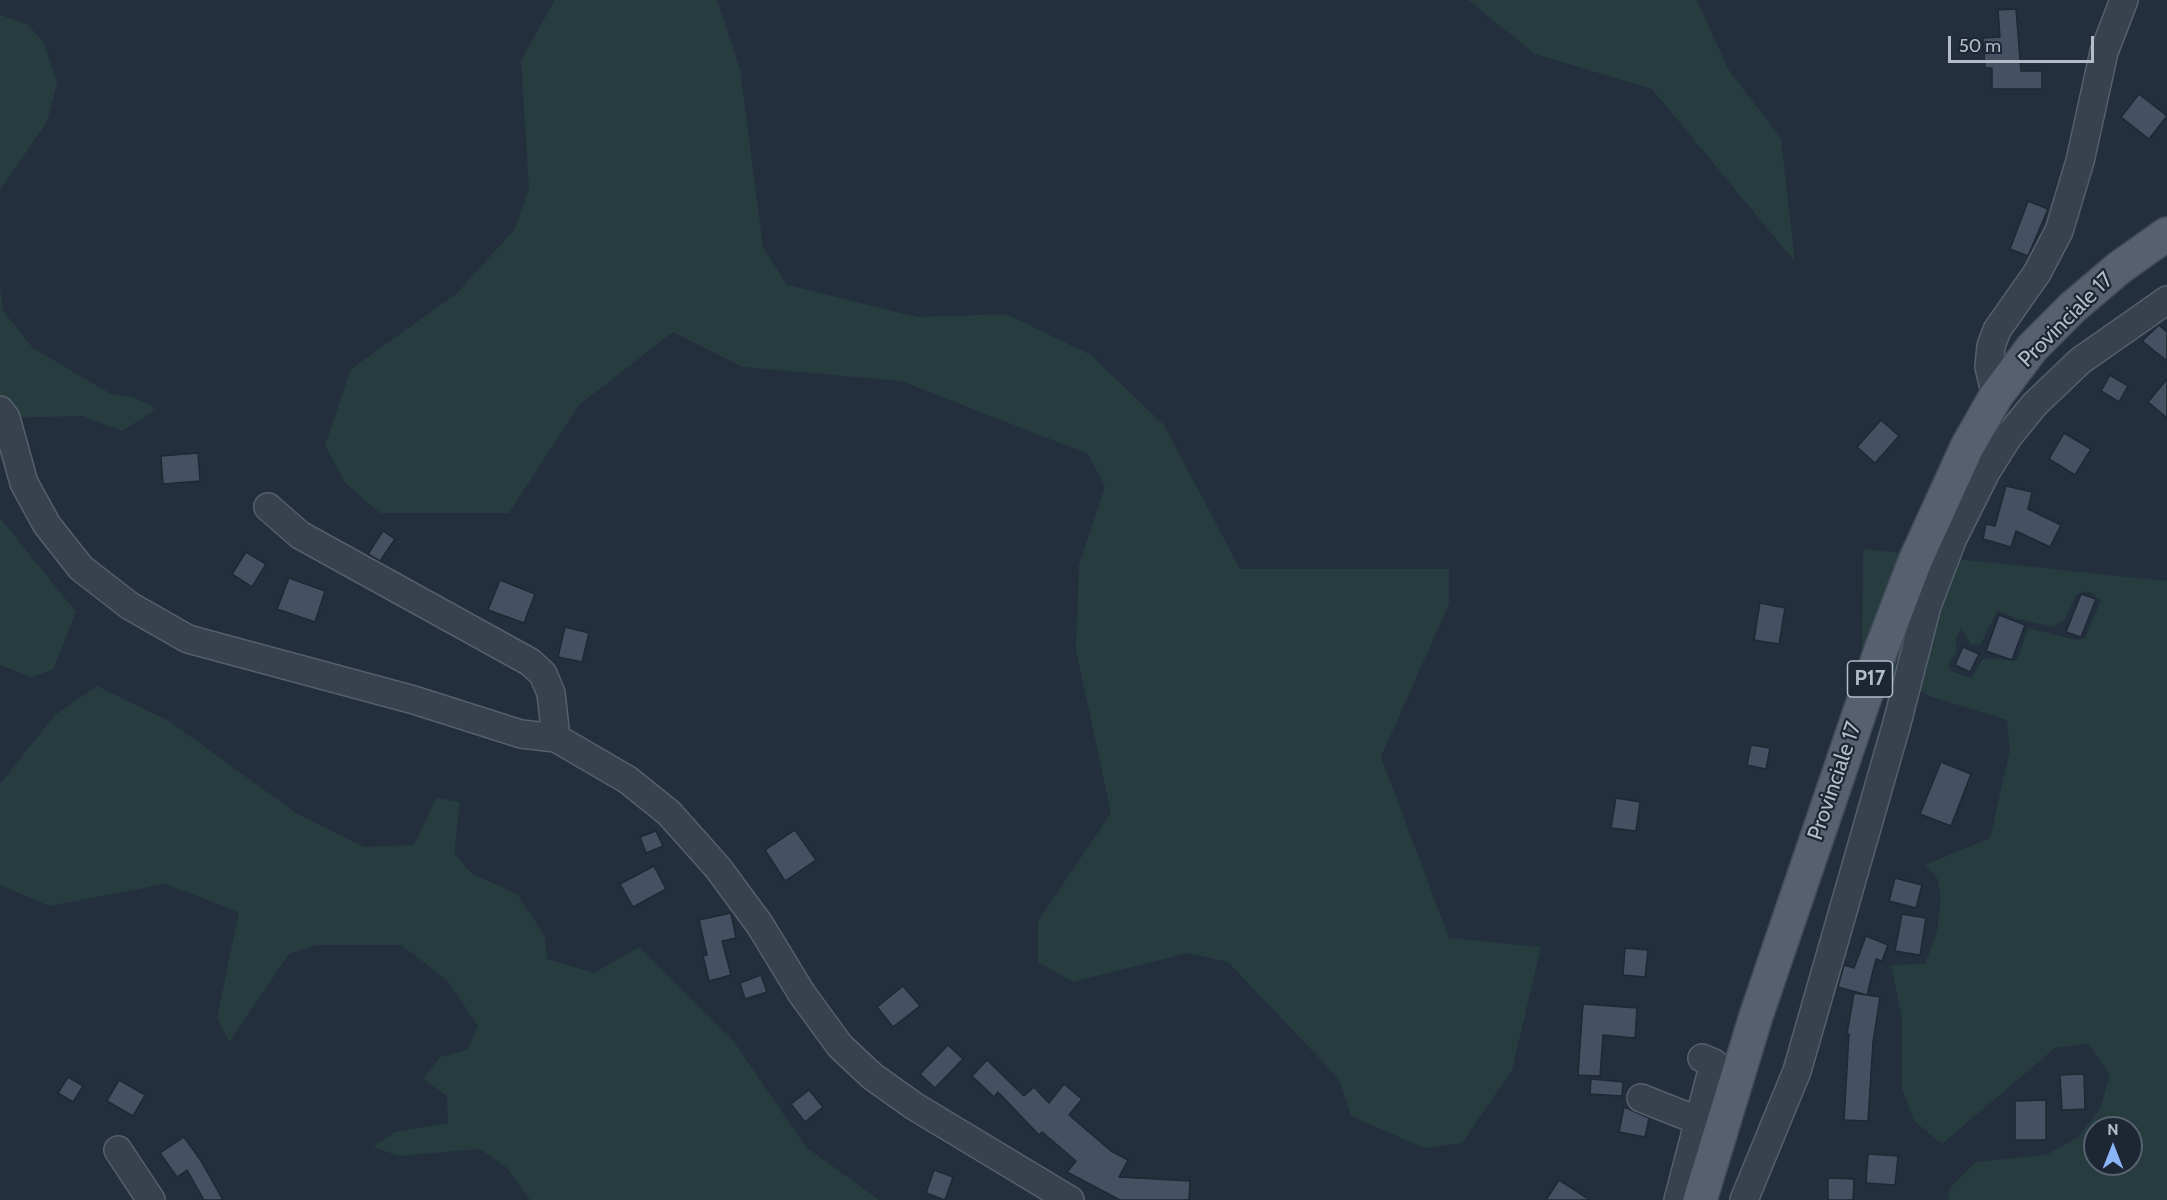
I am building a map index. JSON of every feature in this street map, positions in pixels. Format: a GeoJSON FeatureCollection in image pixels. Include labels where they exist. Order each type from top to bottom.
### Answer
{"type":"FeatureCollection","features":[{"type":"Feature","properties":{"kind":"main road","name":"Provinciale 17"},"geometry":{"type":"LineString","coordinates":[[1700,1200],[1756,1016],[1881,651],[1915,561],[1967,447],[1996,396],[2032,348],[2073,307],[2119,268],[2167,234]]}},
{"type":"Feature","properties":{"kind":"street"},"geometry":{"type":"LineString","coordinates":[[1996,396],[1989,367],[1991,346],[1997,330],[2037,273],[2059,231],[2080,161],[2104,52],[2124,0]]}},
{"type":"Feature","properties":{"kind":"street"},"geometry":{"type":"LineString","coordinates":[[1744,1200],[1797,1071],[1890,746],[1927,606],[1953,538],[1986,472],[2008,437],[2034,405],[2080,361],[2167,300]]}},
{"type":"Feature","properties":{"kind":"street"},"geometry":{"type":"LineString","coordinates":[[0,410],[6,418],[24,483],[47,525],[81,568],[130,606],[188,639],[414,700],[521,734],[556,738],[628,780],[669,813],[718,868],[840,1046],[872,1076],[914,1106],[1070,1200]]}},
{"type":"Feature","properties":{"kind":"street"},"geometry":{"type":"LineString","coordinates":[[268,507],[300,535],[530,662],[543,674],[551,693],[556,738]]}},
{"type":"Feature","properties":{"kind":"street"},"geometry":{"type":"LineString","coordinates":[[1678,1200],[1714,1063],[1702,1058]]}},
{"type":"Feature","properties":{"kind":"street"},"geometry":{"type":"LineString","coordinates":[[1641,1098],[1699,1121]]}},
{"type":"Feature","properties":{"kind":"street"},"geometry":{"type":"LineString","coordinates":[[118,1150],[152,1200]]}},
{"type":"Feature","properties":{"kind":"green space"},"geometry":{"type":"Polygon","coordinates":[[[555,0],[717,0],[740,69],[763,247],[787,285],[918,317],[1006,314],[1091,355],[1164,425],[1240,569],[1449,569],[1449,604],[1381,757],[1449,938],[1541,947],[1512,1070],[1462,1143],[1424,1148],[1351,1116],[1339,1079],[1228,962],[1187,953],[1073,982],[1038,962],[1038,921],[1111,813],[1076,650],[1079,565],[1105,486],[1088,454],[901,381],[743,367],[673,332],[579,405],[509,513],[380,513],[345,483],[325,445],[351,369],[456,294],[515,229],[529,188],[521,60],[555,0]]]}},
{"type":"Feature","properties":{"kind":"green space"},"geometry":{"type":"Polygon","coordinates":[[[1468,0],[1697,0],[1728,69],[1781,139],[1795,262],[1652,89],[1535,54],[1468,0]]]}},
{"type":"Feature","properties":{"kind":"green space"},"geometry":{"type":"Polygon","coordinates":[[[0,15],[27,24],[43,41],[57,82],[47,122],[0,190],[0,15]]]}},
{"type":"Feature","properties":{"kind":"green space"},"geometry":{"type":"Polygon","coordinates":[[[0,286],[3,311],[33,348],[111,394],[133,397],[157,409],[122,431],[83,416],[5,418],[0,424],[0,286]]]}},
{"type":"Feature","properties":{"kind":"green space"},"geometry":{"type":"Polygon","coordinates":[[[0,518],[76,612],[53,670],[31,677],[0,665],[0,518]]]}},
{"type":"Feature","properties":{"kind":"green space"},"geometry":{"type":"Polygon","coordinates":[[[1863,549],[2167,581],[2167,1200],[1948,1200],[1950,1188],[1976,1162],[2046,1155],[2078,1137],[2083,1131],[2083,1176],[2143,1176],[2143,1116],[2094,1116],[2100,1109],[2110,1075],[2089,1044],[2055,1048],[1942,1144],[1914,1121],[1902,1089],[1902,1017],[1891,965],[1925,964],[1937,932],[1941,896],[1937,878],[1925,865],[1990,838],[2010,750],[2007,720],[1929,696],[1862,658],[1863,549]],[[2088,591],[2077,594],[2065,619],[2054,627],[2014,618],[1998,610],[1980,645],[1971,644],[1961,628],[1955,641],[1957,650],[1948,665],[1953,672],[1971,678],[1982,660],[1995,658],[2017,661],[2028,628],[2077,640],[2085,638],[2101,600],[2088,591]]]}},
{"type":"Feature","properties":{"kind":"green space"},"geometry":{"type":"Polygon","coordinates":[[[97,686],[169,721],[296,813],[364,847],[414,845],[436,798],[460,802],[454,853],[471,873],[517,894],[545,936],[547,959],[594,973],[639,947],[732,1039],[806,1147],[879,1200],[530,1200],[506,1167],[480,1149],[399,1156],[373,1147],[395,1132],[448,1123],[447,1096],[423,1079],[440,1057],[467,1050],[478,1026],[447,980],[401,945],[316,945],[289,954],[229,1042],[217,1018],[239,912],[165,884],[49,906],[0,885],[0,784],[55,715],[97,686]]]}},
{"type":"Feature","properties":{"kind":"building"},"geometry":{"type":"Polygon","coordinates":[[[2016,9],[2021,71],[2042,71],[2042,89],[1992,89],[1992,68],[1985,68],[1983,38],[2000,37],[1998,10],[2016,9]]]}},
{"type":"Feature","properties":{"kind":"building"},"geometry":{"type":"Polygon","coordinates":[[[2139,94],[2167,116],[2149,139],[2121,117],[2139,94]]]}},
{"type":"Feature","properties":{"kind":"building"},"geometry":{"type":"Polygon","coordinates":[[[2028,201],[2048,209],[2028,256],[2010,249],[2028,201]]]}},
{"type":"Feature","properties":{"kind":"building"},"geometry":{"type":"Polygon","coordinates":[[[2159,325],[2167,332],[2167,361],[2142,341],[2159,325]]]}},
{"type":"Feature","properties":{"kind":"building"},"geometry":{"type":"Polygon","coordinates":[[[2110,375],[2128,386],[2119,402],[2101,391],[2110,375]]]}},
{"type":"Feature","properties":{"kind":"building"},"geometry":{"type":"Polygon","coordinates":[[[2167,379],[2167,418],[2148,402],[2167,379]]]}},
{"type":"Feature","properties":{"kind":"building"},"geometry":{"type":"Polygon","coordinates":[[[1881,420],[1899,436],[1875,463],[1857,447],[1881,420]]]}},
{"type":"Feature","properties":{"kind":"building"},"geometry":{"type":"Polygon","coordinates":[[[2064,433],[2091,449],[2075,475],[2049,459],[2064,433]]]}},
{"type":"Feature","properties":{"kind":"building"},"geometry":{"type":"Polygon","coordinates":[[[198,453],[200,481],[163,484],[161,456],[198,453]]]}},
{"type":"Feature","properties":{"kind":"building"},"geometry":{"type":"Polygon","coordinates":[[[2006,486],[2032,492],[2028,509],[2061,525],[2050,547],[2016,531],[2011,547],[1983,539],[1986,524],[1995,526],[2006,486]]]}},
{"type":"Feature","properties":{"kind":"building"},"geometry":{"type":"Polygon","coordinates":[[[383,531],[395,539],[380,561],[368,554],[383,531]]]}},
{"type":"Feature","properties":{"kind":"building"},"geometry":{"type":"Polygon","coordinates":[[[246,552],[266,564],[252,587],[232,574],[246,552]]]}},
{"type":"Feature","properties":{"kind":"building"},"geometry":{"type":"Polygon","coordinates":[[[289,578],[325,591],[315,622],[277,609],[289,578]]]}},
{"type":"Feature","properties":{"kind":"building"},"geometry":{"type":"Polygon","coordinates":[[[500,580],[535,594],[524,623],[488,610],[500,580]]]}},
{"type":"Feature","properties":{"kind":"building"},"geometry":{"type":"Polygon","coordinates":[[[2081,594],[2096,599],[2081,637],[2066,632],[2081,594]]]}},
{"type":"Feature","properties":{"kind":"building"},"geometry":{"type":"Polygon","coordinates":[[[1760,603],[1785,608],[1779,644],[1754,640],[1760,603]]]}},
{"type":"Feature","properties":{"kind":"building"},"geometry":{"type":"Polygon","coordinates":[[[1999,615],[2025,625],[2012,660],[1986,651],[1999,615]]]}},
{"type":"Feature","properties":{"kind":"building"},"geometry":{"type":"Polygon","coordinates":[[[565,627],[589,633],[582,662],[558,657],[565,627]]]}},
{"type":"Feature","properties":{"kind":"building"},"geometry":{"type":"Polygon","coordinates":[[[1963,647],[1979,654],[1970,672],[1955,665],[1963,647]]]}},
{"type":"Feature","properties":{"kind":"building"},"geometry":{"type":"Polygon","coordinates":[[[1751,745],[1770,748],[1766,769],[1747,765],[1751,745]]]}},
{"type":"Feature","properties":{"kind":"building"},"geometry":{"type":"Polygon","coordinates":[[[1941,762],[1971,774],[1951,826],[1920,814],[1941,762]]]}},
{"type":"Feature","properties":{"kind":"building"},"geometry":{"type":"Polygon","coordinates":[[[1616,798],[1640,802],[1636,831],[1611,828],[1616,798]]]}},
{"type":"Feature","properties":{"kind":"building"},"geometry":{"type":"Polygon","coordinates":[[[795,830],[816,860],[785,881],[765,850],[795,830]]]}},
{"type":"Feature","properties":{"kind":"building"},"geometry":{"type":"Polygon","coordinates":[[[656,831],[663,846],[646,853],[640,837],[656,831]]]}},
{"type":"Feature","properties":{"kind":"building"},"geometry":{"type":"Polygon","coordinates":[[[654,866],[666,889],[633,907],[620,884],[654,866]]]}},
{"type":"Feature","properties":{"kind":"building"},"geometry":{"type":"Polygon","coordinates":[[[1895,878],[1922,885],[1916,908],[1889,901],[1895,878]]]}},
{"type":"Feature","properties":{"kind":"building"},"geometry":{"type":"Polygon","coordinates":[[[731,913],[736,938],[722,941],[731,975],[709,981],[703,956],[707,955],[699,920],[731,913]]]}},
{"type":"Feature","properties":{"kind":"building"},"geometry":{"type":"Polygon","coordinates":[[[1902,914],[1926,918],[1920,955],[1895,951],[1902,914]]]}},
{"type":"Feature","properties":{"kind":"building"},"geometry":{"type":"Polygon","coordinates":[[[1866,936],[1888,945],[1882,961],[1876,959],[1867,995],[1838,987],[1844,965],[1854,968],[1866,936]]]}},
{"type":"Feature","properties":{"kind":"building"},"geometry":{"type":"Polygon","coordinates":[[[1625,948],[1648,950],[1645,977],[1623,975],[1625,948]]]}},
{"type":"Feature","properties":{"kind":"building"},"geometry":{"type":"Polygon","coordinates":[[[761,975],[767,992],[745,999],[740,983],[761,975]]]}},
{"type":"Feature","properties":{"kind":"building"},"geometry":{"type":"Polygon","coordinates":[[[903,986],[920,1006],[893,1027],[877,1007],[903,986]]]}},
{"type":"Feature","properties":{"kind":"building"},"geometry":{"type":"Polygon","coordinates":[[[1854,993],[1880,997],[1873,1042],[1868,1121],[1844,1120],[1849,1034],[1847,1034],[1854,993]]]}},
{"type":"Feature","properties":{"kind":"building"},"geometry":{"type":"Polygon","coordinates":[[[1583,1004],[1637,1008],[1635,1038],[1603,1035],[1600,1076],[1578,1075],[1583,1004]]]}},
{"type":"Feature","properties":{"kind":"building"},"geometry":{"type":"Polygon","coordinates":[[[948,1045],[963,1059],[935,1088],[920,1074],[948,1045]]]}},
{"type":"Feature","properties":{"kind":"building"},"geometry":{"type":"Polygon","coordinates":[[[987,1060],[1024,1096],[1034,1087],[1049,1103],[1064,1084],[1082,1099],[1069,1115],[1111,1151],[1128,1160],[1119,1177],[1190,1181],[1189,1200],[1120,1200],[1067,1172],[1076,1161],[1042,1132],[1039,1135],[998,1092],[994,1097],[972,1076],[987,1060]]]}},
{"type":"Feature","properties":{"kind":"building"},"geometry":{"type":"Polygon","coordinates":[[[2084,1074],[2085,1109],[2062,1110],[2060,1075],[2084,1074]]]}},
{"type":"Feature","properties":{"kind":"building"},"geometry":{"type":"Polygon","coordinates":[[[68,1077],[83,1086],[73,1102],[58,1093],[68,1077]]]}},
{"type":"Feature","properties":{"kind":"building"},"geometry":{"type":"Polygon","coordinates":[[[1591,1079],[1623,1082],[1622,1096],[1590,1094],[1591,1079]]]}},
{"type":"Feature","properties":{"kind":"building"},"geometry":{"type":"Polygon","coordinates":[[[119,1080],[145,1095],[133,1116],[107,1101],[119,1080]]]}},
{"type":"Feature","properties":{"kind":"building"},"geometry":{"type":"Polygon","coordinates":[[[809,1090],[823,1107],[805,1122],[791,1104],[809,1090]]]}},
{"type":"Feature","properties":{"kind":"building"},"geometry":{"type":"Polygon","coordinates":[[[2046,1100],[2046,1140],[2015,1140],[2015,1101],[2046,1100]]]}},
{"type":"Feature","properties":{"kind":"building"},"geometry":{"type":"Polygon","coordinates":[[[1624,1107],[1649,1118],[1645,1137],[1619,1132],[1624,1107]]]}},
{"type":"Feature","properties":{"kind":"building"},"geometry":{"type":"Polygon","coordinates":[[[184,1137],[201,1161],[223,1200],[204,1200],[187,1170],[177,1177],[160,1153],[184,1137]]]}},
{"type":"Feature","properties":{"kind":"building"},"geometry":{"type":"Polygon","coordinates":[[[1868,1154],[1898,1156],[1895,1185],[1866,1183],[1868,1154]]]}},
{"type":"Feature","properties":{"kind":"building"},"geometry":{"type":"Polygon","coordinates":[[[934,1170],[953,1177],[945,1200],[926,1193],[934,1170]]]}},
{"type":"Feature","properties":{"kind":"building"},"geometry":{"type":"Polygon","coordinates":[[[1828,1178],[1854,1179],[1853,1200],[1828,1200],[1828,1178]]]}},
{"type":"Feature","properties":{"kind":"building"},"geometry":{"type":"Polygon","coordinates":[[[1559,1180],[1590,1200],[1546,1200],[1559,1180]]]}}]}
